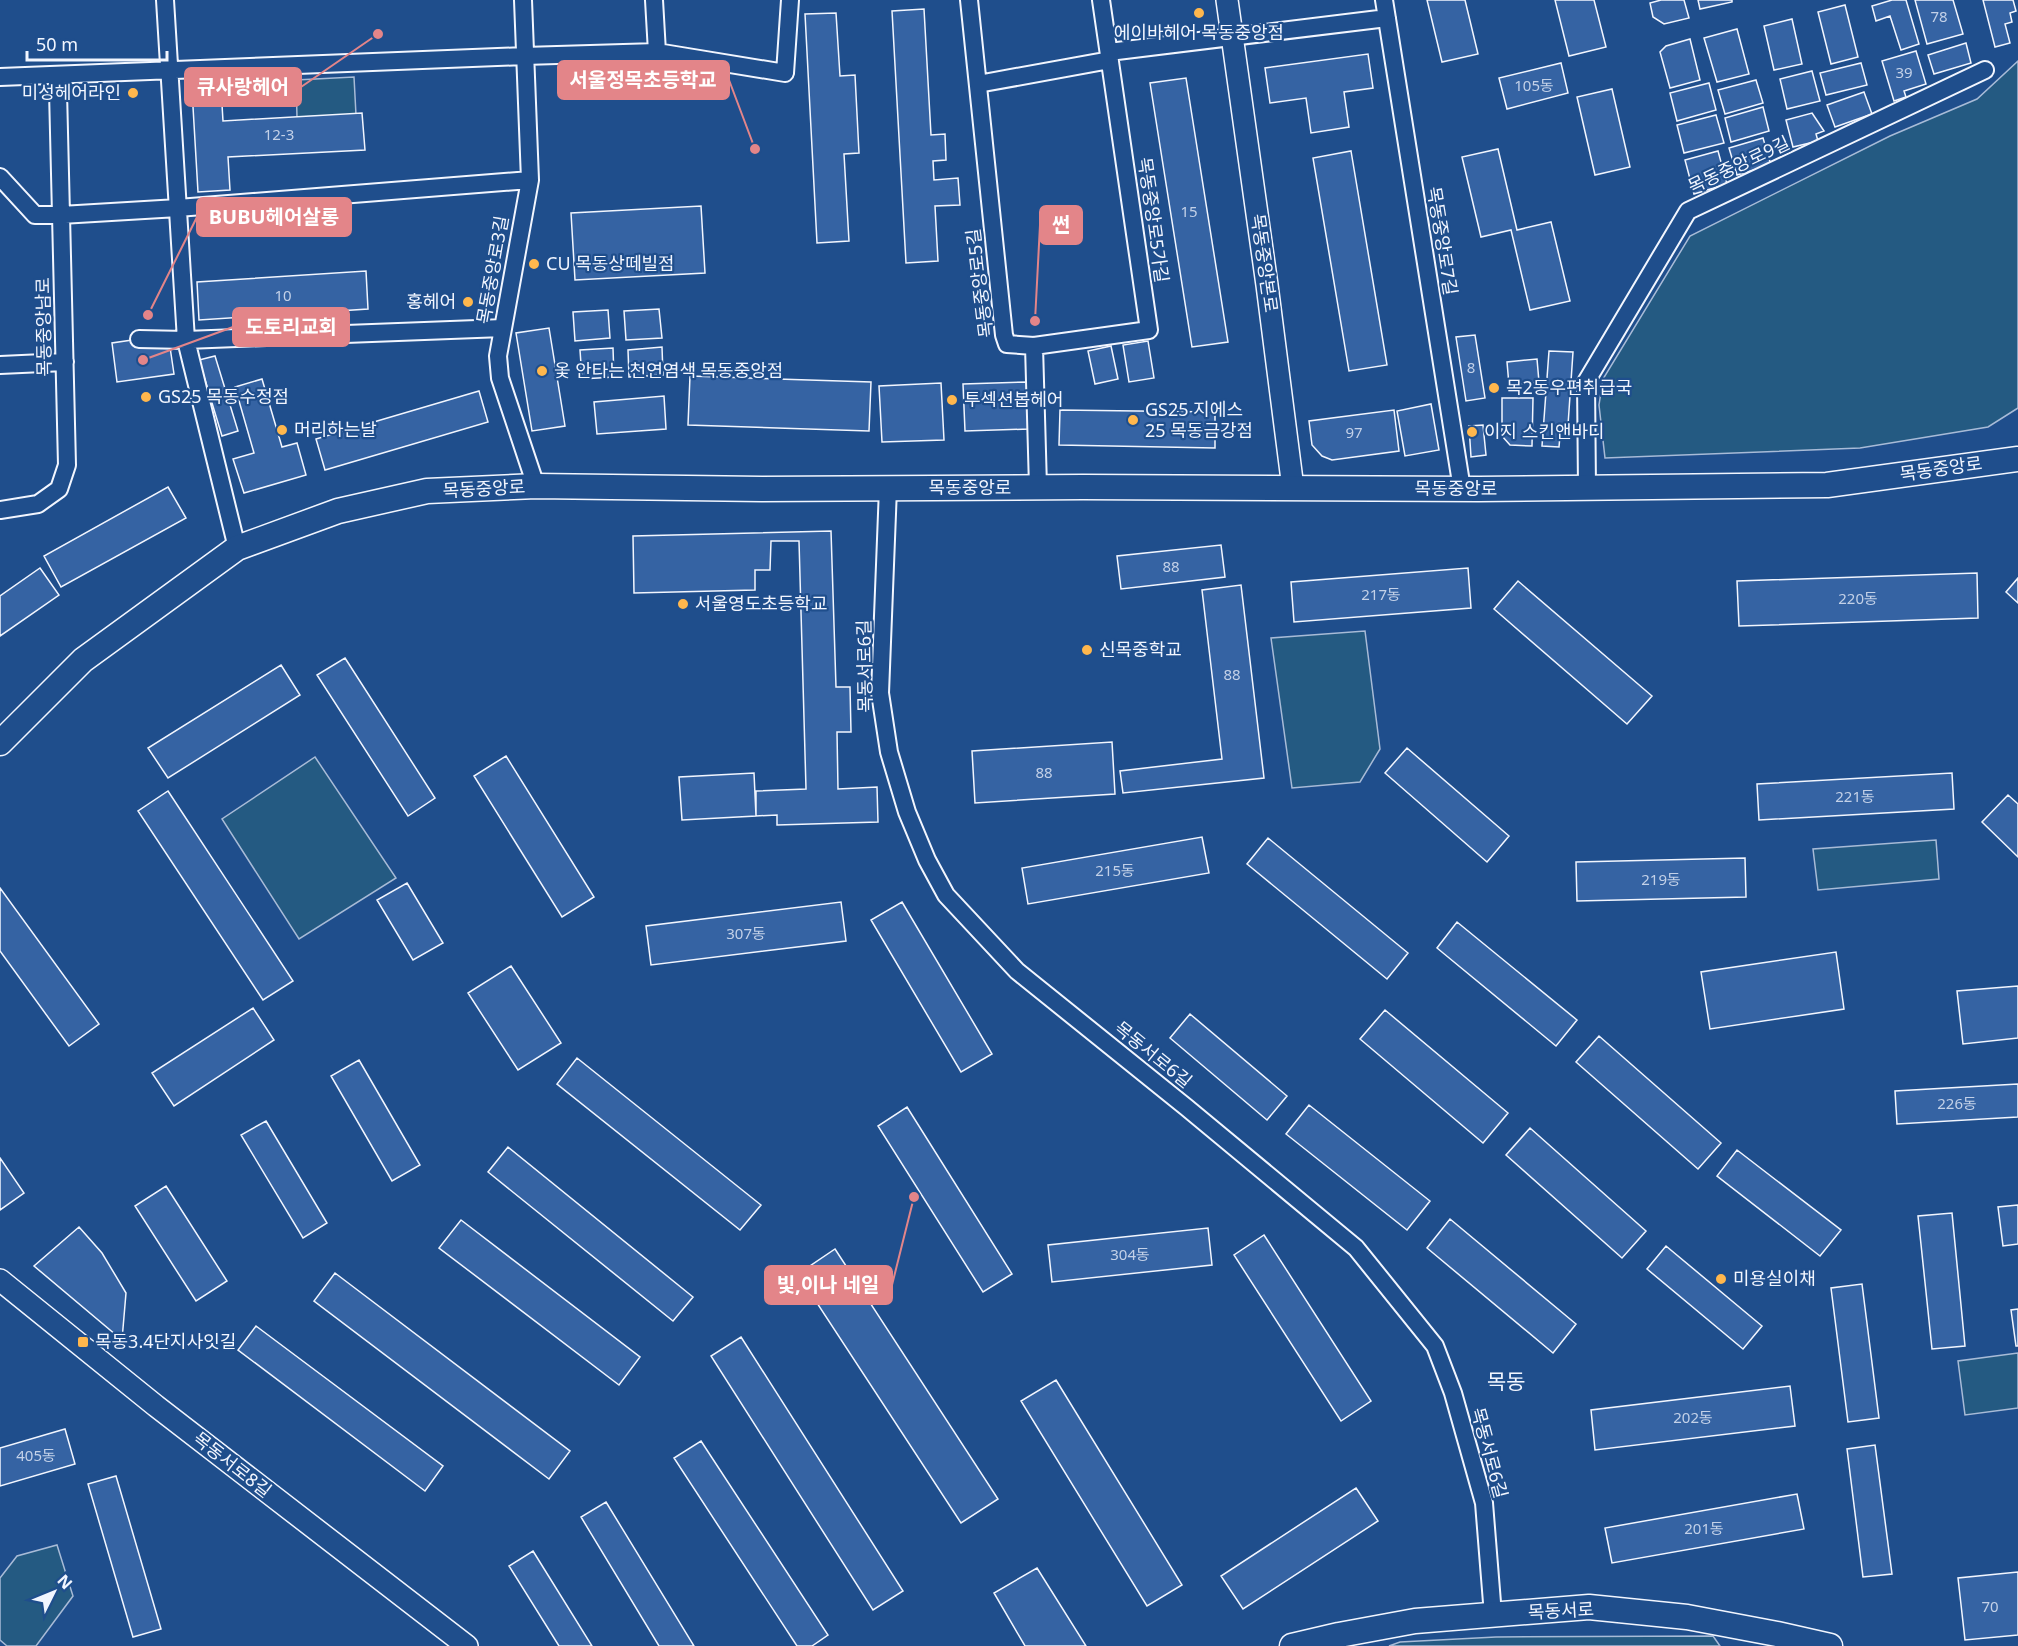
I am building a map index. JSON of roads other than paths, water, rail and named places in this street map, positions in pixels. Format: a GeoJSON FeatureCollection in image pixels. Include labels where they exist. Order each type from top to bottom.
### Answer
{"type":"FeatureCollection","features":[{"type":"Feature","properties":{"kind":"main road","name":"목동중앙로"},"geometry":{"type":"LineString","coordinates":[[2,735],[83,660],[237,548],[338,511],[428,491],[536,486],[1462,489],[1827,485],[2018,459]]}},
{"type":"Feature","properties":{"kind":"main road","name":"목동서로"},"geometry":{"type":"LineString","coordinates":[[1292,1646],[1416,1621],[1589,1607],[1687,1617],[1776,1640],[1830,1646]]}},
{"type":"Feature","properties":{"kind":"street"},"geometry":{"type":"LineString","coordinates":[[165,0],[186,340],[237,548]]}},
{"type":"Feature","properties":{"kind":"street","name":"목동중앙로3길"},"geometry":{"type":"LineString","coordinates":[[523,0],[530,180],[498,356],[500,378],[536,486]]}},
{"type":"Feature","properties":{"kind":"street"},"geometry":{"type":"LineString","coordinates":[[654,0],[657,52]]}},
{"type":"Feature","properties":{"kind":"street"},"geometry":{"type":"LineString","coordinates":[[0,77],[657,52],[785,73],[790,0]]}},
{"type":"Feature","properties":{"kind":"street","name":"목동중앙로5길"},"geometry":{"type":"LineString","coordinates":[[969,0],[1004,335],[1007,344],[1034,346]]}},
{"type":"Feature","properties":{"kind":"street","name":"목동중앙로5가길"},"geometry":{"type":"LineString","coordinates":[[1034,346],[1149,330],[1101,0]]}},
{"type":"Feature","properties":{"kind":"street","name":"목동중앙본로"},"geometry":{"type":"LineString","coordinates":[[1227,0],[1293,488]]}},
{"type":"Feature","properties":{"kind":"street","name":"목동중앙로7길"},"geometry":{"type":"LineString","coordinates":[[1384,0],[1462,489]]}},
{"type":"Feature","properties":{"kind":"street"},"geometry":{"type":"LineString","coordinates":[[978,84],[1110,56],[1387,18]]}},
{"type":"Feature","properties":{"kind":"street","name":"목동중앙로9길"},"geometry":{"type":"LineString","coordinates":[[1587,488],[1586,382],[1688,211],[1985,70]]}},
{"type":"Feature","properties":{"kind":"street","name":"목동중앙남로"},"geometry":{"type":"LineString","coordinates":[[0,510],[38,504],[58,489],[67,465],[58,91],[60,75]]}},
{"type":"Feature","properties":{"kind":"street"},"geometry":{"type":"LineString","coordinates":[[0,177],[35,215],[178,208],[530,180]]}},
{"type":"Feature","properties":{"kind":"street"},"geometry":{"type":"LineString","coordinates":[[139,339],[186,340],[503,328]]}},
{"type":"Feature","properties":{"kind":"street"},"geometry":{"type":"LineString","coordinates":[[1034,346],[1038,488]]}},
{"type":"Feature","properties":{"kind":"street"},"geometry":{"type":"LineString","coordinates":[[0,365],[65,362]]}},
{"type":"Feature","properties":{"kind":"street","name":"목동서로6길"},"geometry":{"type":"LineString","coordinates":[[888,488],[880,693],[889,752],[907,812],[932,869],[946,895],[1017,971],[1356,1248],[1435,1346],[1453,1394],[1484,1503],[1493,1615]]}},
{"type":"Feature","properties":{"kind":"street","name":"목동서로8길"},"geometry":{"type":"LineString","coordinates":[[0,1280],[156,1406],[467,1646]]}},
{"type":"Feature","properties":{"kind":"place","name":"에이바헤어 목동중앙점"},"geometry":{"type":"Point","coordinates":[1199,13]}},
{"type":"Feature","properties":{"kind":"place","name":"큐사랑헤어"},"geometry":{"type":"Point","coordinates":[378,34]}},
{"type":"Feature","properties":{"kind":"place","name":"미성헤어라인"},"geometry":{"type":"Point","coordinates":[133,93]}},
{"type":"Feature","properties":{"kind":"place","name":"서울정목초등학교"},"geometry":{"type":"Point","coordinates":[755,149]}},
{"type":"Feature","properties":{"kind":"place","name":"CU 목동상떼빌점"},"geometry":{"type":"Point","coordinates":[534,264]}},
{"type":"Feature","properties":{"kind":"place","name":"홍헤어"},"geometry":{"type":"Point","coordinates":[468,302]}},
{"type":"Feature","properties":{"kind":"place","name":"BUBU헤어살롱"},"geometry":{"type":"Point","coordinates":[148,315]}},
{"type":"Feature","properties":{"kind":"place","name":"썬"},"geometry":{"type":"Point","coordinates":[1035,321]}},
{"type":"Feature","properties":{"kind":"place","name":"도토리교회"},"geometry":{"type":"Point","coordinates":[143,360]}},
{"type":"Feature","properties":{"kind":"place","name":"옻 안타는 천연염색 목동중앙점"},"geometry":{"type":"Point","coordinates":[542,371]}},
{"type":"Feature","properties":{"kind":"place","name":"목2동우편취급국"},"geometry":{"type":"Point","coordinates":[1494,388]}},
{"type":"Feature","properties":{"kind":"place","name":"GS25 목동수정점"},"geometry":{"type":"Point","coordinates":[146,397]}},
{"type":"Feature","properties":{"kind":"place","name":"투섹션봅헤어"},"geometry":{"type":"Point","coordinates":[952,400]}},
{"type":"Feature","properties":{"kind":"place","name":"GS25 지에스 25 목동금강점"},"geometry":{"type":"Point","coordinates":[1133,420]}},
{"type":"Feature","properties":{"kind":"place","name":"머리하는날"},"geometry":{"type":"Point","coordinates":[282,430]}},
{"type":"Feature","properties":{"kind":"place","name":"이지 스킨앤바디"},"geometry":{"type":"Point","coordinates":[1472,432]}},
{"type":"Feature","properties":{"kind":"place","name":"서울영도초등학교"},"geometry":{"type":"Point","coordinates":[683,604]}},
{"type":"Feature","properties":{"kind":"place","name":"신목중학교"},"geometry":{"type":"Point","coordinates":[1087,650]}},
{"type":"Feature","properties":{"kind":"place","name":"빛,이나 네일"},"geometry":{"type":"Point","coordinates":[914,1197]}},
{"type":"Feature","properties":{"kind":"place","name":"미용실이채"},"geometry":{"type":"Point","coordinates":[1721,1279]}},
{"type":"Feature","properties":{"kind":"place","name":"목동3.4단지사잇길"},"geometry":{"type":"Point","coordinates":[83,1342]}},
{"type":"Feature","properties":{"kind":"district","name":"목동"},"geometry":{"type":"Point","coordinates":[1506,1382]}}]}
